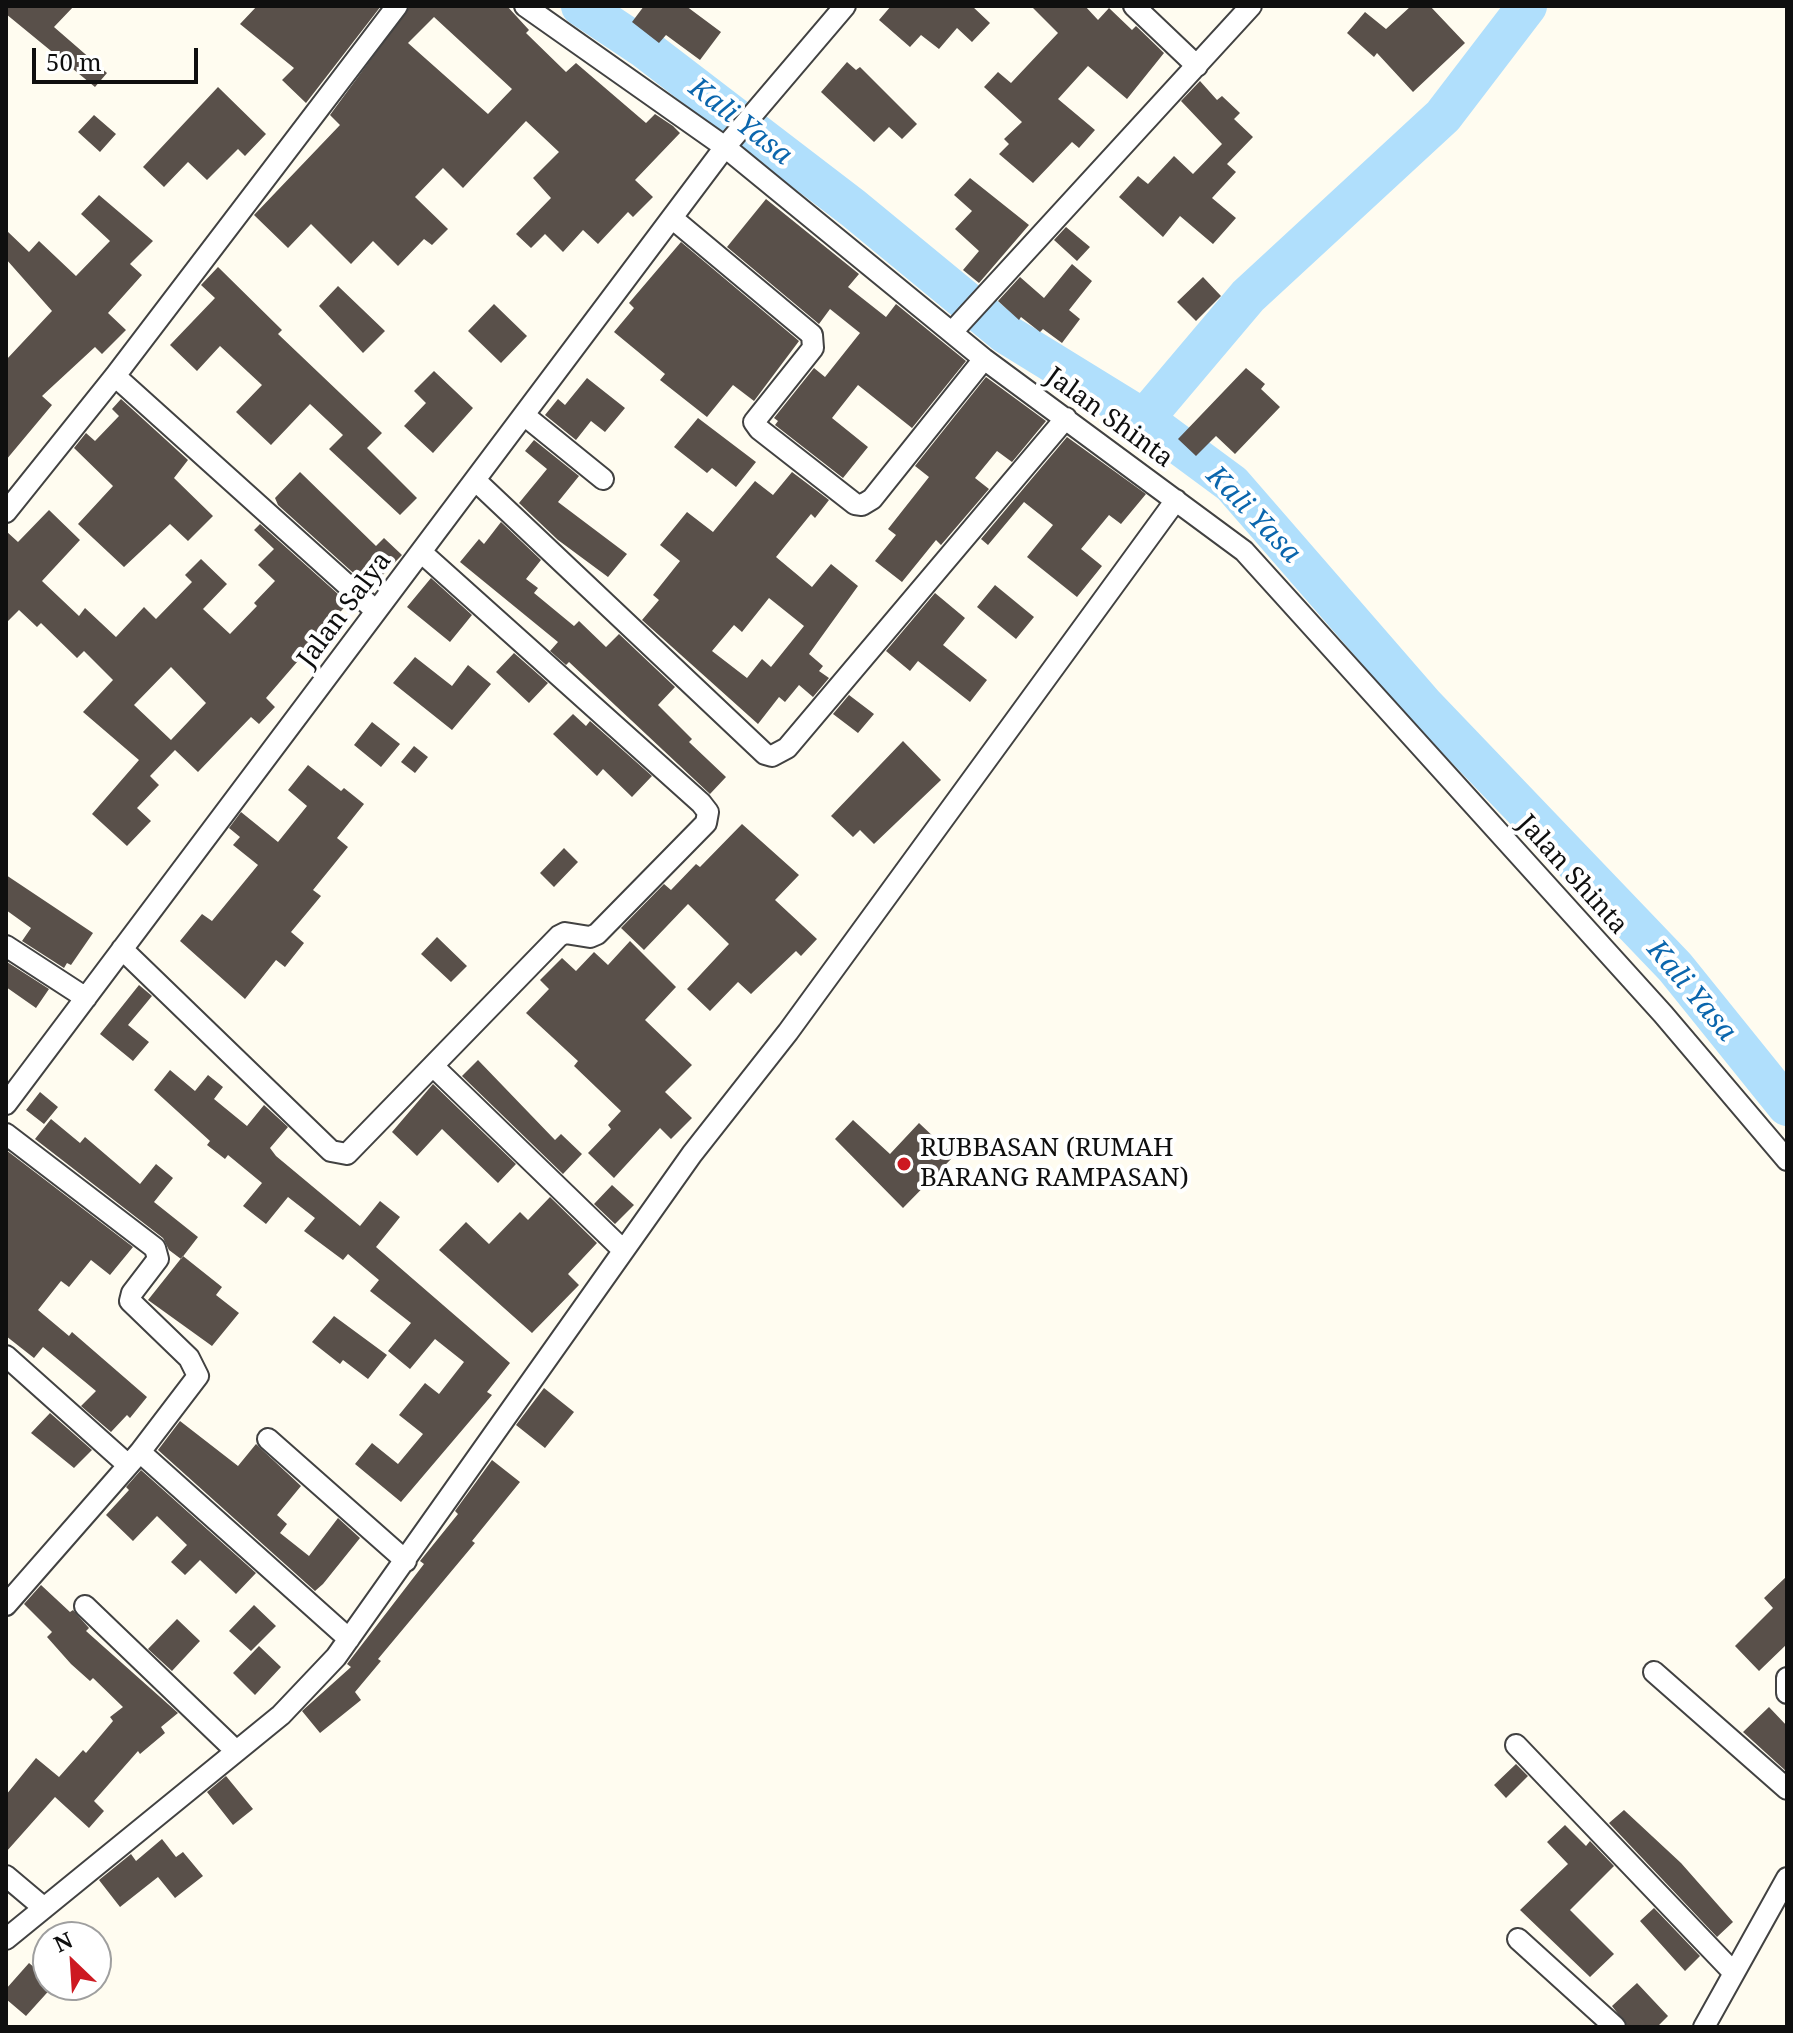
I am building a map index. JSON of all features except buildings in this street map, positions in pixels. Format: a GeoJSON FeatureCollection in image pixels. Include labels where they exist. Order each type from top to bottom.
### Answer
{"type":"FeatureCollection","features":[{"type":"Feature","properties":{"kind":"street"},"geometry":{"type":"LineString","coordinates":[[6,512],[115,376],[397,6]]}},
{"type":"Feature","properties":{"kind":"street","name":"Jalan Shinta"},"geometry":{"type":"LineString","coordinates":[[525,6],[730,141],[984,359],[1244,551],[1663,1014],[1787,1160]]}},
{"type":"Feature","properties":{"kind":"street"},"geometry":{"type":"LineString","coordinates":[[1134,6],[1197,66]]}},
{"type":"Feature","properties":{"kind":"street"},"geometry":{"type":"LineString","coordinates":[[953,330],[1251,6]]}},
{"type":"Feature","properties":{"kind":"street","name":"Jalan Salya"},"geometry":{"type":"LineString","coordinates":[[6,1104],[730,141],[838,9]]}},
{"type":"Feature","properties":{"kind":"street"},"geometry":{"type":"LineString","coordinates":[[672,218],[812,335],[813,348],[754,422],[855,504],[862,505],[872,499],[984,359]]}},
{"type":"Feature","properties":{"kind":"street"},"geometry":{"type":"LineString","coordinates":[[115,376],[376,611]]}},
{"type":"Feature","properties":{"kind":"street"},"geometry":{"type":"LineString","coordinates":[[524,415],[603,479]]}},
{"type":"Feature","properties":{"kind":"street"},"geometry":{"type":"LineString","coordinates":[[475,480],[765,754],[772,756],[787,748],[1066,418]]}},
{"type":"Feature","properties":{"kind":"street"},"geometry":{"type":"LineString","coordinates":[[6,1939],[236,1751],[314,1683],[406,1561],[692,1154],[788,1032],[1176,500]]}},
{"type":"Feature","properties":{"kind":"street"},"geometry":{"type":"LineString","coordinates":[[122,949],[331,1151],[340,1155],[358,1147],[559,936],[565,933],[590,937],[597,934],[709,818],[701,803],[421,552]]}},
{"type":"Feature","properties":{"kind":"street"},"geometry":{"type":"LineString","coordinates":[[6,946],[86,998]]}},
{"type":"Feature","properties":{"kind":"street"},"geometry":{"type":"LineString","coordinates":[[434,1067],[623,1250]]}},
{"type":"Feature","properties":{"kind":"street"},"geometry":{"type":"LineString","coordinates":[[6,1134],[158,1252],[158,1259],[132,1293],[130,1301],[189,1358],[198,1376],[134,1459],[7,1600]]}},
{"type":"Feature","properties":{"kind":"street"},"geometry":{"type":"LineString","coordinates":[[6,1356],[349,1639]]}},
{"type":"Feature","properties":{"kind":"street"},"geometry":{"type":"LineString","coordinates":[[268,1439],[406,1561]]}},
{"type":"Feature","properties":{"kind":"street"},"geometry":{"type":"LineString","coordinates":[[85,1606],[236,1751]]}},
{"type":"Feature","properties":{"kind":"street"},"geometry":{"type":"LineString","coordinates":[[1654,1672],[1787,1789]]}},
{"type":"Feature","properties":{"kind":"street"},"geometry":{"type":"LineString","coordinates":[[1787,1678],[1787,1693]]}},
{"type":"Feature","properties":{"kind":"street"},"geometry":{"type":"LineString","coordinates":[[1516,1745],[1734,1973]]}},
{"type":"Feature","properties":{"kind":"street"},"geometry":{"type":"LineString","coordinates":[[6,1876],[44,1908]]}},
{"type":"Feature","properties":{"kind":"street"},"geometry":{"type":"LineString","coordinates":[[1704,2027],[1787,1878]]}},
{"type":"Feature","properties":{"kind":"street"},"geometry":{"type":"LineString","coordinates":[[1518,1939],[1615,2027]]}},
{"type":"Feature","properties":{"kind":"waterway","name":"Kali Yasa"},"geometry":{"type":"LineString","coordinates":[[581,6],[644,48],[853,208],[1006,334],[1144,419],[1232,484],[1424,705],[1675,967],[1787,1106]]}},
{"type":"Feature","properties":{"kind":"waterway"},"geometry":{"type":"LineString","coordinates":[[1144,419],[1248,296],[1443,116],[1527,6]]}},
{"type":"Feature","properties":{"kind":"place","name":"RUBBASAN (RUMAH BARANG RAMPASAN)"},"geometry":{"type":"Point","coordinates":[904,1164]}}]}
